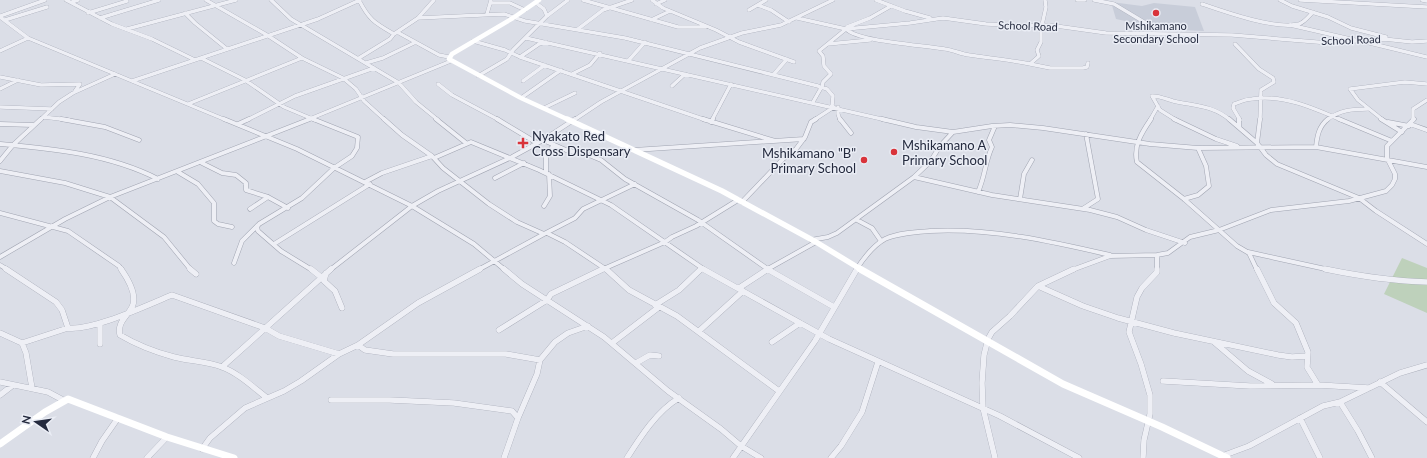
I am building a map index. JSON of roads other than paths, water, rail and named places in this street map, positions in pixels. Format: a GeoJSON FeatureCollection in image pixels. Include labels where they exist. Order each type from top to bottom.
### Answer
{"type":"FeatureCollection","features":[{"type":"Feature","properties":{"kind":"street"},"geometry":{"type":"LineString","coordinates":[[0,17],[45,0]]}},
{"type":"Feature","properties":{"kind":"street"},"geometry":{"type":"LineString","coordinates":[[66,0],[72,2],[88,13],[172,48],[195,60]]}},
{"type":"Feature","properties":{"kind":"street"},"geometry":{"type":"LineString","coordinates":[[72,2],[78,0]]}},
{"type":"Feature","properties":{"kind":"street"},"geometry":{"type":"LineString","coordinates":[[100,18],[159,0]]}},
{"type":"Feature","properties":{"kind":"street"},"geometry":{"type":"LineString","coordinates":[[206,0],[214,6],[267,35],[302,58],[343,78],[362,97],[364,101],[402,135],[433,157],[444,168],[502,213],[565,242],[605,268],[629,290],[699,330],[779,391]]}},
{"type":"Feature","properties":{"kind":"street"},"geometry":{"type":"LineString","coordinates":[[127,29],[236,0]]}},
{"type":"Feature","properties":{"kind":"street"},"geometry":{"type":"LineString","coordinates":[[271,0],[281,11],[300,25],[399,82],[416,102],[466,143]]}},
{"type":"Feature","properties":{"kind":"street"},"geometry":{"type":"LineString","coordinates":[[132,81],[300,25],[359,0],[367,15],[379,25],[450,59],[478,76],[521,98],[740,201],[1063,384],[1225,457],[1249,446],[1323,406],[1340,402],[1380,382],[1427,365]]}},
{"type":"Feature","properties":{"kind":"street"},"geometry":{"type":"LineString","coordinates":[[358,58],[390,39],[418,18],[434,0]]}},
{"type":"Feature","properties":{"kind":"street"},"geometry":{"type":"LineString","coordinates":[[478,76],[506,59],[547,16],[568,0]]}},
{"type":"Feature","properties":{"kind":"street"},"geometry":{"type":"LineString","coordinates":[[583,0],[682,28],[710,28]]}},
{"type":"Feature","properties":{"kind":"street"},"geometry":{"type":"LineString","coordinates":[[578,29],[599,13],[632,0]]}},
{"type":"Feature","properties":{"kind":"street"},"geometry":{"type":"LineString","coordinates":[[652,0],[656,4],[670,11],[730,36],[745,44],[794,62]]}},
{"type":"Feature","properties":{"kind":"street"},"geometry":{"type":"LineString","coordinates":[[656,4],[665,0]]}},
{"type":"Feature","properties":{"kind":"street"},"geometry":{"type":"LineString","coordinates":[[749,10],[766,0]]}},
{"type":"Feature","properties":{"kind":"street"},"geometry":{"type":"LineString","coordinates":[[222,366],[348,254],[412,206],[438,191],[512,157],[543,140],[570,121],[620,91],[689,53],[730,36],[789,22],[833,0]]}},
{"type":"Feature","properties":{"kind":"street"},"geometry":{"type":"LineString","coordinates":[[876,0],[932,19]]}},
{"type":"Feature","properties":{"kind":"street"},"geometry":{"type":"LineString","coordinates":[[1030,64],[1039,56],[1037,50],[1041,42],[1042,25],[1046,7],[1045,0]]}},
{"type":"Feature","properties":{"kind":"street"},"geometry":{"type":"LineString","coordinates":[[1077,0],[1085,0]]}},
{"type":"Feature","properties":{"kind":"street"},"geometry":{"type":"LineString","coordinates":[[1094,0],[1114,4],[1154,28]]}},
{"type":"Feature","properties":{"kind":"street"},"geometry":{"type":"LineString","coordinates":[[1280,0],[1351,28],[1396,40]]}},
{"type":"Feature","properties":{"kind":"street"},"geometry":{"type":"LineString","coordinates":[[1300,0],[1427,7]]}},
{"type":"Feature","properties":{"kind":"street"},"geometry":{"type":"LineString","coordinates":[[1422,0],[1427,1]]}},
{"type":"Feature","properties":{"kind":"street"},"geometry":{"type":"LineString","coordinates":[[88,13],[127,1]]}},
{"type":"Feature","properties":{"kind":"street"},"geometry":{"type":"LineString","coordinates":[[0,257],[51,227],[110,197],[202,163],[399,82],[450,59],[473,41],[513,18],[538,1],[547,16]]}},
{"type":"Feature","properties":{"kind":"street"},"geometry":{"type":"LineString","coordinates":[[487,14],[491,2],[510,3],[525,10]]}},
{"type":"Feature","properties":{"kind":"street"},"geometry":{"type":"LineString","coordinates":[[1202,4],[1236,16],[1290,25],[1427,57]]}},
{"type":"Feature","properties":{"kind":"street"},"geometry":{"type":"LineString","coordinates":[[758,5],[770,10],[789,22]]}},
{"type":"Feature","properties":{"kind":"street"},"geometry":{"type":"LineString","coordinates":[[5,20],[47,6]]}},
{"type":"Feature","properties":{"kind":"street"},"geometry":{"type":"LineString","coordinates":[[814,102],[823,82],[830,74],[824,66],[823,56],[819,52],[820,49],[845,29],[870,18],[891,6]]}},
{"type":"Feature","properties":{"kind":"street"},"geometry":{"type":"LineString","coordinates":[[651,20],[670,11]]}},
{"type":"Feature","properties":{"kind":"street"},"geometry":{"type":"LineString","coordinates":[[1290,25],[1302,23],[1313,12]]}},
{"type":"Feature","properties":{"kind":"street"},"geometry":{"type":"LineString","coordinates":[[185,14],[193,22],[221,42],[227,49]]}},
{"type":"Feature","properties":{"kind":"street"},"geometry":{"type":"LineString","coordinates":[[418,18],[444,18],[504,14],[513,18],[645,42],[774,74],[827,89],[834,97],[838,116],[851,133]]}},
{"type":"Feature","properties":{"kind":"street"},"geometry":{"type":"LineString","coordinates":[[0,17],[28,38],[268,136],[368,183],[412,206],[474,244],[522,284],[612,343],[658,382],[721,429],[741,446],[761,458]]}},
{"type":"Feature","properties":{"kind":"street","name":"School Road"},"geometry":{"type":"LineString","coordinates":[[797,18],[845,29],[947,18],[986,24],[1042,25],[1106,33],[1232,35],[1329,42],[1396,40],[1412,42],[1427,41]]}},
{"type":"Feature","properties":{"kind":"street"},"geometry":{"type":"LineString","coordinates":[[845,29],[856,35],[874,39],[913,43],[946,49],[967,55],[1011,60],[1050,68],[1083,68],[1087,67],[1088,63]]}},
{"type":"Feature","properties":{"kind":"street"},"geometry":{"type":"LineString","coordinates":[[0,51],[28,38]]}},
{"type":"Feature","properties":{"kind":"street"},"geometry":{"type":"LineString","coordinates":[[526,38],[814,102],[916,127],[953,132],[995,126],[1043,128],[1139,142],[1198,148],[1316,147],[1427,167]]}},
{"type":"Feature","properties":{"kind":"street"},"geometry":{"type":"LineString","coordinates":[[828,44],[874,39]]}},
{"type":"Feature","properties":{"kind":"street"},"geometry":{"type":"LineString","coordinates":[[473,41],[512,52],[520,57],[545,64],[738,131],[775,141]]}},
{"type":"Feature","properties":{"kind":"street"},"geometry":{"type":"LineString","coordinates":[[366,63],[383,58],[414,42]]}},
{"type":"Feature","properties":{"kind":"street"},"geometry":{"type":"LineString","coordinates":[[520,57],[539,44],[548,42]]}},
{"type":"Feature","properties":{"kind":"street"},"geometry":{"type":"LineString","coordinates":[[629,60],[645,42]]}},
{"type":"Feature","properties":{"kind":"street"},"geometry":{"type":"LineString","coordinates":[[1235,44],[1259,69],[1274,78],[1274,82],[1261,90],[1257,143]]}},
{"type":"Feature","properties":{"kind":"street"},"geometry":{"type":"LineString","coordinates":[[572,74],[590,65],[600,54]]}},
{"type":"Feature","properties":{"kind":"street"},"geometry":{"type":"LineString","coordinates":[[200,58],[245,80],[278,104],[335,129],[358,137],[359,144],[356,152],[335,167],[310,193],[288,208],[259,224],[245,235],[238,247],[234,263]]}},
{"type":"Feature","properties":{"kind":"street"},"geometry":{"type":"LineString","coordinates":[[188,104],[302,58]]}},
{"type":"Feature","properties":{"kind":"street"},"geometry":{"type":"LineString","coordinates":[[774,74],[786,59]]}},
{"type":"Feature","properties":{"kind":"street"},"geometry":{"type":"LineString","coordinates":[[523,81],[545,64]]}},
{"type":"Feature","properties":{"kind":"street"},"geometry":{"type":"LineString","coordinates":[[238,124],[305,92],[374,68]]}},
{"type":"Feature","properties":{"kind":"street"},"geometry":{"type":"LineString","coordinates":[[521,98],[561,70]]}},
{"type":"Feature","properties":{"kind":"street"},"geometry":{"type":"LineString","coordinates":[[0,160],[33,125],[73,93],[115,74]]}},
{"type":"Feature","properties":{"kind":"street"},"geometry":{"type":"LineString","coordinates":[[672,86],[685,74]]}},
{"type":"Feature","properties":{"kind":"street"},"geometry":{"type":"LineString","coordinates":[[0,77],[47,86],[80,84],[73,93]]}},
{"type":"Feature","properties":{"kind":"street"},"geometry":{"type":"LineString","coordinates":[[0,89],[18,80]]}},
{"type":"Feature","properties":{"kind":"street"},"geometry":{"type":"LineString","coordinates":[[1402,132],[1368,109],[1352,94],[1350,89],[1405,82],[1427,84]]}},
{"type":"Feature","properties":{"kind":"street"},"geometry":{"type":"LineString","coordinates":[[438,84],[452,95],[505,123],[537,143]]}},
{"type":"Feature","properties":{"kind":"street"},"geometry":{"type":"LineString","coordinates":[[711,122],[728,91],[730,84]]}},
{"type":"Feature","properties":{"kind":"street"},"geometry":{"type":"LineString","coordinates":[[544,108],[575,93]]}},
{"type":"Feature","properties":{"kind":"street"},"geometry":{"type":"LineString","coordinates":[[1241,148],[1216,139],[1172,118],[1163,112],[1152,95],[1212,109],[1227,116],[1257,143],[1266,155],[1277,164],[1359,198],[1376,211],[1427,244]]}},
{"type":"Feature","properties":{"kind":"street"},"geometry":{"type":"LineString","coordinates":[[1239,127],[1240,120],[1233,106],[1240,101],[1261,98],[1294,103],[1392,141]]}},
{"type":"Feature","properties":{"kind":"street"},"geometry":{"type":"LineString","coordinates":[[733,458],[819,333],[861,262],[882,241],[898,235],[918,232],[977,230],[1041,239],[1110,256],[1157,255],[1168,253],[1194,236],[1219,230],[1271,210],[1348,201],[1379,193],[1390,188],[1396,177],[1386,159],[1386,150],[1392,141],[1409,125],[1414,118],[1413,109],[1427,100]]}},
{"type":"Feature","properties":{"kind":"street"},"geometry":{"type":"LineString","coordinates":[[1158,106],[1145,128],[1139,142],[1134,156],[1137,162],[1184,199],[1238,246],[1248,252],[1363,277],[1395,281],[1427,282]]}},
{"type":"Feature","properties":{"kind":"street"},"geometry":{"type":"LineString","coordinates":[[0,107],[52,109]]}},
{"type":"Feature","properties":{"kind":"street"},"geometry":{"type":"LineString","coordinates":[[499,330],[547,300],[551,294],[605,268],[665,242],[740,201],[783,159],[796,149],[800,142],[804,139],[811,122],[835,107]]}},
{"type":"Feature","properties":{"kind":"street"},"geometry":{"type":"LineString","coordinates":[[1316,147],[1320,126],[1331,117],[1348,109],[1368,109]]}},
{"type":"Feature","properties":{"kind":"street"},"geometry":{"type":"LineString","coordinates":[[43,117],[113,129],[128,134],[139,140]]}},
{"type":"Feature","properties":{"kind":"street"},"geometry":{"type":"LineString","coordinates":[[1386,122],[1409,125],[1427,130]]}},
{"type":"Feature","properties":{"kind":"street"},"geometry":{"type":"LineString","coordinates":[[0,124],[33,125]]}},
{"type":"Feature","properties":{"kind":"street"},"geometry":{"type":"LineString","coordinates":[[978,192],[987,158],[992,147],[989,140],[995,126]]}},
{"type":"Feature","properties":{"kind":"street"},"geometry":{"type":"LineString","coordinates":[[699,330],[741,290],[768,269],[813,241],[833,235],[857,220],[914,177],[930,162],[940,146],[953,132]]}},
{"type":"Feature","properties":{"kind":"street"},"geometry":{"type":"LineString","coordinates":[[1084,208],[1098,199],[1086,134]]}},
{"type":"Feature","properties":{"kind":"street"},"geometry":{"type":"LineString","coordinates":[[634,150],[698,144],[804,139]]}},
{"type":"Feature","properties":{"kind":"street"},"geometry":{"type":"LineString","coordinates":[[543,140],[566,150],[597,158],[625,179],[702,222],[768,269],[834,307]]}},
{"type":"Feature","properties":{"kind":"street"},"geometry":{"type":"LineString","coordinates":[[274,244],[382,174],[433,157],[471,142],[512,157],[548,173],[599,201],[611,205],[702,268],[819,333],[878,362],[930,383],[983,408],[1079,458]]}},
{"type":"Feature","properties":{"kind":"street"},"geometry":{"type":"LineString","coordinates":[[0,144],[59,150],[93,156],[136,168],[158,179]]}},
{"type":"Feature","properties":{"kind":"street"},"geometry":{"type":"LineString","coordinates":[[544,206],[549,202],[551,197],[546,155],[554,145]]}},
{"type":"Feature","properties":{"kind":"street"},"geometry":{"type":"LineString","coordinates":[[1184,199],[1198,195],[1209,186],[1204,161],[1198,148]]}},
{"type":"Feature","properties":{"kind":"street"},"geometry":{"type":"LineString","coordinates":[[1020,199],[1024,174],[1032,160]]}},
{"type":"Feature","properties":{"kind":"street"},"geometry":{"type":"LineString","coordinates":[[202,163],[222,173],[236,175],[246,183],[246,190],[268,197],[288,208]]}},
{"type":"Feature","properties":{"kind":"street"},"geometry":{"type":"LineString","coordinates":[[495,178],[524,163]]}},
{"type":"Feature","properties":{"kind":"street"},"geometry":{"type":"LineString","coordinates":[[0,171],[65,183],[110,197],[164,237],[186,265],[196,274]]}},
{"type":"Feature","properties":{"kind":"street"},"geometry":{"type":"LineString","coordinates":[[178,172],[198,184],[214,203],[214,221],[218,224],[232,227]]}},
{"type":"Feature","properties":{"kind":"street"},"geometry":{"type":"LineString","coordinates":[[914,177],[978,192],[1084,208],[1113,216],[1146,230],[1185,243]]}},
{"type":"Feature","properties":{"kind":"street"},"geometry":{"type":"LineString","coordinates":[[202,449],[210,438],[245,408],[284,391],[301,381],[339,354],[358,345],[418,303],[483,268],[493,260],[521,248],[545,233],[575,218],[583,209],[635,184]]}},
{"type":"Feature","properties":{"kind":"street"},"geometry":{"type":"LineString","coordinates":[[250,209],[268,197]]}},
{"type":"Feature","properties":{"kind":"street"},"geometry":{"type":"LineString","coordinates":[[0,213],[72,234],[119,266],[127,277],[134,294],[134,300],[128,313],[120,324],[120,335],[137,345],[174,357],[222,366],[267,398]]}},
{"type":"Feature","properties":{"kind":"street"},"geometry":{"type":"LineString","coordinates":[[857,220],[872,228],[882,241]]}},
{"type":"Feature","properties":{"kind":"street"},"geometry":{"type":"LineString","coordinates":[[259,224],[257,227],[258,231],[281,251],[321,277]]}},
{"type":"Feature","properties":{"kind":"street"},"geometry":{"type":"LineString","coordinates":[[1248,252],[1273,301],[1296,323],[1307,351],[1307,367],[1318,385]]}},
{"type":"Feature","properties":{"kind":"street"},"geometry":{"type":"LineString","coordinates":[[1143,458],[1144,440],[1150,414],[1149,393],[1142,364],[1130,337],[1130,322],[1135,302],[1142,288],[1157,272],[1157,255]]}},
{"type":"Feature","properties":{"kind":"street"},"geometry":{"type":"LineString","coordinates":[[996,458],[983,408],[982,375],[984,355],[987,341],[992,332],[1010,316],[1038,286],[1078,267],[1110,256]]}},
{"type":"Feature","properties":{"kind":"street"},"geometry":{"type":"LineString","coordinates":[[0,266],[19,277],[56,303],[63,313],[65,325],[68,328]]}},
{"type":"Feature","properties":{"kind":"street"},"geometry":{"type":"LineString","coordinates":[[612,343],[679,290],[702,268]]}},
{"type":"Feature","properties":{"kind":"street"},"geometry":{"type":"LineString","coordinates":[[326,273],[324,281],[336,291],[342,308]]}},
{"type":"Feature","properties":{"kind":"street"},"geometry":{"type":"LineString","coordinates":[[1038,286],[1099,312],[1130,322],[1214,342],[1283,356],[1299,358],[1306,356]]}},
{"type":"Feature","properties":{"kind":"street"},"geometry":{"type":"LineString","coordinates":[[0,333],[22,343],[68,328],[76,329],[100,323],[172,295],[265,328],[279,336],[339,354]]}},
{"type":"Feature","properties":{"kind":"street"},"geometry":{"type":"LineString","coordinates":[[100,323],[100,344]]}},
{"type":"Feature","properties":{"kind":"street"},"geometry":{"type":"LineString","coordinates":[[772,342],[800,323]]}},
{"type":"Feature","properties":{"kind":"street"},"geometry":{"type":"LineString","coordinates":[[504,458],[518,418],[537,374],[540,360],[555,342],[568,333],[588,326]]}},
{"type":"Feature","properties":{"kind":"street"},"geometry":{"type":"LineString","coordinates":[[1214,342],[1248,372],[1274,385]]}},
{"type":"Feature","properties":{"kind":"street"},"geometry":{"type":"LineString","coordinates":[[22,343],[26,353],[32,388]]}},
{"type":"Feature","properties":{"kind":"street"},"geometry":{"type":"LineString","coordinates":[[358,345],[365,350],[393,354],[506,354],[540,360]]}},
{"type":"Feature","properties":{"kind":"street"},"geometry":{"type":"LineString","coordinates":[[636,363],[650,355],[659,356]]}},
{"type":"Feature","properties":{"kind":"street"},"geometry":{"type":"LineString","coordinates":[[831,458],[841,446],[862,412],[870,391],[878,362]]}},
{"type":"Feature","properties":{"kind":"street"},"geometry":{"type":"LineString","coordinates":[[1163,381],[1220,385],[1318,385],[1370,388]]}},
{"type":"Feature","properties":{"kind":"street"},"geometry":{"type":"LineString","coordinates":[[0,382],[48,392],[63,400]]}},
{"type":"Feature","properties":{"kind":"street"},"geometry":{"type":"LineString","coordinates":[[1380,382],[1427,422]]}},
{"type":"Feature","properties":{"kind":"street"},"geometry":{"type":"LineString","coordinates":[[0,395],[13,385]]}},
{"type":"Feature","properties":{"kind":"street"},"geometry":{"type":"LineString","coordinates":[[627,458],[642,436],[669,404],[679,398]]}},
{"type":"Feature","properties":{"kind":"street"},"geometry":{"type":"LineString","coordinates":[[0,444],[63,400],[68,399],[167,437],[234,458]]}},
{"type":"Feature","properties":{"kind":"street"},"geometry":{"type":"LineString","coordinates":[[331,400],[390,400],[454,403],[512,411],[518,418]]}},
{"type":"Feature","properties":{"kind":"street"},"geometry":{"type":"LineString","coordinates":[[1340,402],[1358,431],[1372,458]]}},
{"type":"Feature","properties":{"kind":"street"},"geometry":{"type":"LineString","coordinates":[[93,458],[102,441],[118,418]]}},
{"type":"Feature","properties":{"kind":"street"},"geometry":{"type":"LineString","coordinates":[[1300,418],[1320,458]]}},
{"type":"Feature","properties":{"kind":"street"},"geometry":{"type":"LineString","coordinates":[[147,458],[167,437]]}},
{"type":"Feature","properties":{"kind":"place","name":"Mshikamano Secondary School"},"geometry":{"type":"Point","coordinates":[1156,13]}},
{"type":"Feature","properties":{"kind":"place","name":"Nyakato Red Cross Dispensary"},"geometry":{"type":"Point","coordinates":[523,143]}},
{"type":"Feature","properties":{"kind":"place","name":"Mshikamano A Primary School"},"geometry":{"type":"Point","coordinates":[894,152]}},
{"type":"Feature","properties":{"kind":"place","name":"Mshikamano \"B\" Primary School"},"geometry":{"type":"Point","coordinates":[864,160]}}]}
